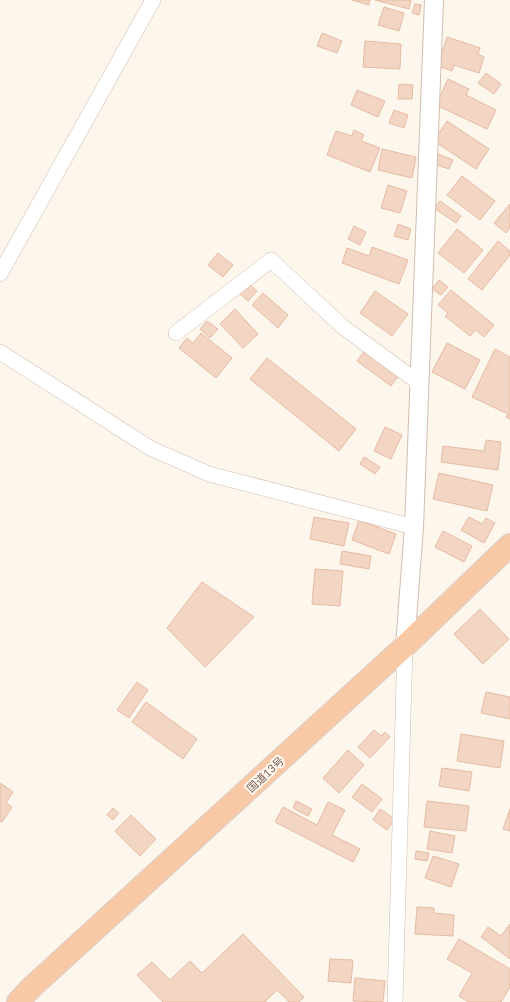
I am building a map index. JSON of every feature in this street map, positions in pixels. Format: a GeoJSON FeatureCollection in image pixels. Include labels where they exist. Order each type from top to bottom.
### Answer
{"type":"FeatureCollection","features":[{"type":"Feature","properties":{"kind":"highway","name":"国道13号"},"geometry":{"type":"LineString","coordinates":[[18,1002],[32,987],[405,646],[510,545]]}},
{"type":"Feature","properties":{"kind":"street"},"geometry":{"type":"LineString","coordinates":[[0,274],[153,0]]}},
{"type":"Feature","properties":{"kind":"street"},"geometry":{"type":"LineString","coordinates":[[395,1002],[405,646],[414,527],[434,0]]}},
{"type":"Feature","properties":{"kind":"street"},"geometry":{"type":"LineString","coordinates":[[176,333],[271,260],[343,327],[419,383]]}},
{"type":"Feature","properties":{"kind":"street"},"geometry":{"type":"LineString","coordinates":[[0,352],[150,448],[209,474],[414,527]]}},
{"type":"Feature","properties":{"kind":"building"},"geometry":{"type":"Polygon","coordinates":[[[352,0],[370,0],[369,5],[352,0]]]}},
{"type":"Feature","properties":{"kind":"building"},"geometry":{"type":"Polygon","coordinates":[[[375,0],[411,0],[409,9],[375,0]]]}},
{"type":"Feature","properties":{"kind":"building"},"geometry":{"type":"Polygon","coordinates":[[[415,4],[421,5],[419,15],[412,13],[415,4]]]}},
{"type":"Feature","properties":{"kind":"building"},"geometry":{"type":"Polygon","coordinates":[[[384,7],[404,13],[399,31],[378,25],[384,7]]]}},
{"type":"Feature","properties":{"kind":"building"},"geometry":{"type":"Polygon","coordinates":[[[322,33],[342,41],[337,53],[317,46],[322,33]]]}},
{"type":"Feature","properties":{"kind":"building"},"geometry":{"type":"Polygon","coordinates":[[[447,37],[480,48],[478,54],[484,57],[479,73],[454,65],[452,71],[438,66],[447,37]]]}},
{"type":"Feature","properties":{"kind":"building"},"geometry":{"type":"Polygon","coordinates":[[[365,41],[401,44],[400,69],[363,67],[365,41]]]}},
{"type":"Feature","properties":{"kind":"building"},"geometry":{"type":"Polygon","coordinates":[[[486,73],[501,84],[494,94],[478,83],[486,73]]]}},
{"type":"Feature","properties":{"kind":"building"},"geometry":{"type":"Polygon","coordinates":[[[448,79],[469,89],[466,95],[496,110],[487,129],[436,105],[448,79]]]}},
{"type":"Feature","properties":{"kind":"building"},"geometry":{"type":"Polygon","coordinates":[[[399,84],[413,85],[412,99],[398,99],[399,84]]]}},
{"type":"Feature","properties":{"kind":"building"},"geometry":{"type":"Polygon","coordinates":[[[357,90],[385,101],[378,117],[351,105],[357,90]]]}},
{"type":"Feature","properties":{"kind":"building"},"geometry":{"type":"Polygon","coordinates":[[[394,110],[408,115],[404,128],[389,123],[394,110]]]}},
{"type":"Feature","properties":{"kind":"building"},"geometry":{"type":"Polygon","coordinates":[[[447,121],[489,149],[476,169],[434,141],[447,121]]]}},
{"type":"Feature","properties":{"kind":"building"},"geometry":{"type":"Polygon","coordinates":[[[354,130],[364,135],[361,141],[380,148],[370,172],[327,155],[336,131],[352,136],[354,130]]]}},
{"type":"Feature","properties":{"kind":"building"},"geometry":{"type":"Polygon","coordinates":[[[382,149],[416,157],[412,178],[378,170],[382,149]]]}},
{"type":"Feature","properties":{"kind":"building"},"geometry":{"type":"Polygon","coordinates":[[[438,154],[453,160],[449,169],[434,164],[438,154]]]}},
{"type":"Feature","properties":{"kind":"building"},"geometry":{"type":"Polygon","coordinates":[[[462,176],[495,201],[480,220],[447,195],[462,176]]]}},
{"type":"Feature","properties":{"kind":"building"},"geometry":{"type":"Polygon","coordinates":[[[388,185],[407,191],[400,213],[381,208],[388,185]]]}},
{"type":"Feature","properties":{"kind":"building"},"geometry":{"type":"Polygon","coordinates":[[[440,201],[461,216],[456,223],[434,208],[440,201]]]}},
{"type":"Feature","properties":{"kind":"building"},"geometry":{"type":"Polygon","coordinates":[[[510,204],[510,228],[506,233],[494,223],[510,204]]]}},
{"type":"Feature","properties":{"kind":"building"},"geometry":{"type":"Polygon","coordinates":[[[398,224],[411,229],[408,240],[394,236],[398,224]]]}},
{"type":"Feature","properties":{"kind":"building"},"geometry":{"type":"Polygon","coordinates":[[[354,226],[366,232],[360,245],[348,239],[354,226]]]}},
{"type":"Feature","properties":{"kind":"building"},"geometry":{"type":"Polygon","coordinates":[[[457,229],[483,250],[464,273],[438,253],[457,229]]]}},
{"type":"Feature","properties":{"kind":"building"},"geometry":{"type":"Polygon","coordinates":[[[498,241],[510,251],[510,255],[482,290],[468,279],[498,241]]]}},
{"type":"Feature","properties":{"kind":"building"},"geometry":{"type":"Polygon","coordinates":[[[372,247],[408,260],[399,284],[342,263],[347,248],[369,256],[372,247]]]}},
{"type":"Feature","properties":{"kind":"building"},"geometry":{"type":"Polygon","coordinates":[[[218,253],[233,265],[223,277],[208,265],[218,253]]]}},
{"type":"Feature","properties":{"kind":"building"},"geometry":{"type":"Polygon","coordinates":[[[439,280],[448,287],[441,295],[432,289],[439,280]]]}},
{"type":"Feature","properties":{"kind":"building"},"geometry":{"type":"Polygon","coordinates":[[[248,283],[257,291],[248,301],[239,293],[248,283]]]}},
{"type":"Feature","properties":{"kind":"building"},"geometry":{"type":"Polygon","coordinates":[[[451,290],[494,325],[484,337],[476,330],[470,336],[445,316],[448,313],[438,305],[451,290]]]}},
{"type":"Feature","properties":{"kind":"building"},"geometry":{"type":"Polygon","coordinates":[[[375,291],[408,314],[392,336],[360,313],[375,291]]]}},
{"type":"Feature","properties":{"kind":"building"},"geometry":{"type":"Polygon","coordinates":[[[263,293],[288,315],[278,328],[252,305],[263,293]]]}},
{"type":"Feature","properties":{"kind":"building"},"geometry":{"type":"Polygon","coordinates":[[[235,309],[258,334],[243,348],[220,324],[235,309]]]}},
{"type":"Feature","properties":{"kind":"building"},"geometry":{"type":"Polygon","coordinates":[[[207,321],[218,329],[210,338],[200,329],[207,321]]]}},
{"type":"Feature","properties":{"kind":"building"},"geometry":{"type":"Polygon","coordinates":[[[201,333],[232,358],[216,378],[179,348],[187,338],[193,343],[201,333]]]}},
{"type":"Feature","properties":{"kind":"building"},"geometry":{"type":"Polygon","coordinates":[[[447,343],[480,360],[465,389],[432,372],[447,343]]]}},
{"type":"Feature","properties":{"kind":"building"},"geometry":{"type":"Polygon","coordinates":[[[366,349],[400,374],[391,386],[357,361],[366,349]]]}},
{"type":"Feature","properties":{"kind":"building"},"geometry":{"type":"Polygon","coordinates":[[[495,349],[510,357],[510,419],[506,417],[508,414],[472,397],[495,349]]]}},
{"type":"Feature","properties":{"kind":"building"},"geometry":{"type":"Polygon","coordinates":[[[267,358],[356,429],[339,451],[250,379],[267,358]]]}},
{"type":"Feature","properties":{"kind":"building"},"geometry":{"type":"Polygon","coordinates":[[[385,427],[402,435],[391,459],[374,451],[385,427]]]}},
{"type":"Feature","properties":{"kind":"building"},"geometry":{"type":"Polygon","coordinates":[[[486,440],[501,442],[498,470],[441,462],[443,446],[484,451],[486,440]]]}},
{"type":"Feature","properties":{"kind":"building"},"geometry":{"type":"Polygon","coordinates":[[[364,457],[380,467],[375,474],[360,464],[364,457]]]}},
{"type":"Feature","properties":{"kind":"building"},"geometry":{"type":"Polygon","coordinates":[[[439,473],[493,485],[487,511],[433,499],[439,473]]]}},
{"type":"Feature","properties":{"kind":"building"},"geometry":{"type":"Polygon","coordinates":[[[314,517],[349,523],[344,546],[310,539],[314,517]]]}},
{"type":"Feature","properties":{"kind":"building"},"geometry":{"type":"Polygon","coordinates":[[[469,517],[482,524],[486,518],[495,523],[484,543],[461,530],[469,517]]]}},
{"type":"Feature","properties":{"kind":"building"},"geometry":{"type":"Polygon","coordinates":[[[359,520],[396,534],[389,554],[352,540],[359,520]]]}},
{"type":"Feature","properties":{"kind":"building"},"geometry":{"type":"Polygon","coordinates":[[[443,531],[472,546],[464,562],[435,547],[443,531]]]}},
{"type":"Feature","properties":{"kind":"building"},"geometry":{"type":"Polygon","coordinates":[[[342,551],[371,556],[369,569],[340,564],[342,551]]]}},
{"type":"Feature","properties":{"kind":"building"},"geometry":{"type":"Polygon","coordinates":[[[315,569],[343,571],[340,606],[312,604],[315,569]]]}},
{"type":"Feature","properties":{"kind":"building"},"geometry":{"type":"Polygon","coordinates":[[[202,582],[254,617],[205,667],[167,628],[202,582]]]}},
{"type":"Feature","properties":{"kind":"building"},"geometry":{"type":"Polygon","coordinates":[[[480,609],[509,639],[483,664],[454,634],[480,609]]]}},
{"type":"Feature","properties":{"kind":"building"},"geometry":{"type":"Polygon","coordinates":[[[137,682],[148,690],[129,718],[117,710],[137,682]]]}},
{"type":"Feature","properties":{"kind":"building"},"geometry":{"type":"Polygon","coordinates":[[[486,692],[510,697],[510,719],[481,713],[486,692]]]}},
{"type":"Feature","properties":{"kind":"building"},"geometry":{"type":"Polygon","coordinates":[[[146,702],[197,739],[183,759],[132,722],[146,702]]]}},
{"type":"Feature","properties":{"kind":"building"},"geometry":{"type":"Polygon","coordinates":[[[374,730],[381,736],[385,732],[390,737],[370,758],[358,747],[374,730]]]}},
{"type":"Feature","properties":{"kind":"building"},"geometry":{"type":"Polygon","coordinates":[[[461,734],[504,741],[500,768],[457,761],[461,734]]]}},
{"type":"Feature","properties":{"kind":"building"},"geometry":{"type":"Polygon","coordinates":[[[348,750],[364,765],[339,793],[323,778],[348,750]]]}},
{"type":"Feature","properties":{"kind":"building"},"geometry":{"type":"Polygon","coordinates":[[[442,768],[472,772],[469,791],[439,786],[442,768]]]}},
{"type":"Feature","properties":{"kind":"building"},"geometry":{"type":"Polygon","coordinates":[[[0,783],[13,792],[6,803],[12,807],[2,822],[0,821],[0,783]]]}},
{"type":"Feature","properties":{"kind":"building"},"geometry":{"type":"Polygon","coordinates":[[[362,784],[382,799],[372,812],[352,797],[362,784]]]}},
{"type":"Feature","properties":{"kind":"building"},"geometry":{"type":"Polygon","coordinates":[[[296,801],[312,809],[308,816],[293,808],[296,801]]]}},
{"type":"Feature","properties":{"kind":"building"},"geometry":{"type":"Polygon","coordinates":[[[427,801],[469,806],[466,831],[424,827],[427,801]]]}},
{"type":"Feature","properties":{"kind":"building"},"geometry":{"type":"Polygon","coordinates":[[[328,802],[345,810],[332,835],[360,849],[353,862],[275,822],[283,807],[317,825],[328,802]]]}},
{"type":"Feature","properties":{"kind":"building"},"geometry":{"type":"Polygon","coordinates":[[[113,808],[119,813],[113,820],[107,815],[113,808]]]}},
{"type":"Feature","properties":{"kind":"building"},"geometry":{"type":"Polygon","coordinates":[[[380,809],[395,819],[387,830],[373,820],[380,809]]]}},
{"type":"Feature","properties":{"kind":"building"},"geometry":{"type":"Polygon","coordinates":[[[510,809],[510,831],[503,829],[510,809]]]}},
{"type":"Feature","properties":{"kind":"building"},"geometry":{"type":"Polygon","coordinates":[[[131,815],[156,839],[140,856],[115,831],[131,815]]]}},
{"type":"Feature","properties":{"kind":"building"},"geometry":{"type":"Polygon","coordinates":[[[430,831],[455,836],[452,853],[427,849],[430,831]]]}},
{"type":"Feature","properties":{"kind":"building"},"geometry":{"type":"Polygon","coordinates":[[[416,851],[429,853],[427,861],[415,859],[416,851]]]}},
{"type":"Feature","properties":{"kind":"building"},"geometry":{"type":"Polygon","coordinates":[[[433,856],[459,864],[451,887],[425,878],[433,856]]]}},
{"type":"Feature","properties":{"kind":"building"},"geometry":{"type":"Polygon","coordinates":[[[417,907],[434,908],[434,913],[454,915],[453,936],[415,934],[417,907]]]}},
{"type":"Feature","properties":{"kind":"building"},"geometry":{"type":"Polygon","coordinates":[[[510,924],[510,959],[481,937],[488,927],[501,936],[510,924]]]}},
{"type":"Feature","properties":{"kind":"building"},"geometry":{"type":"Polygon","coordinates":[[[243,934],[304,997],[299,1002],[289,1002],[277,990],[266,1002],[163,1002],[137,975],[152,962],[170,980],[190,961],[202,973],[243,934]]]}},
{"type":"Feature","properties":{"kind":"building"},"geometry":{"type":"Polygon","coordinates":[[[459,939],[510,969],[510,987],[501,1002],[468,1002],[459,996],[472,973],[447,959],[459,939]]]}},
{"type":"Feature","properties":{"kind":"building"},"geometry":{"type":"Polygon","coordinates":[[[330,959],[353,960],[351,983],[328,981],[330,959]]]}},
{"type":"Feature","properties":{"kind":"building"},"geometry":{"type":"Polygon","coordinates":[[[355,978],[385,981],[383,1002],[353,1001],[355,978]]]}}]}
